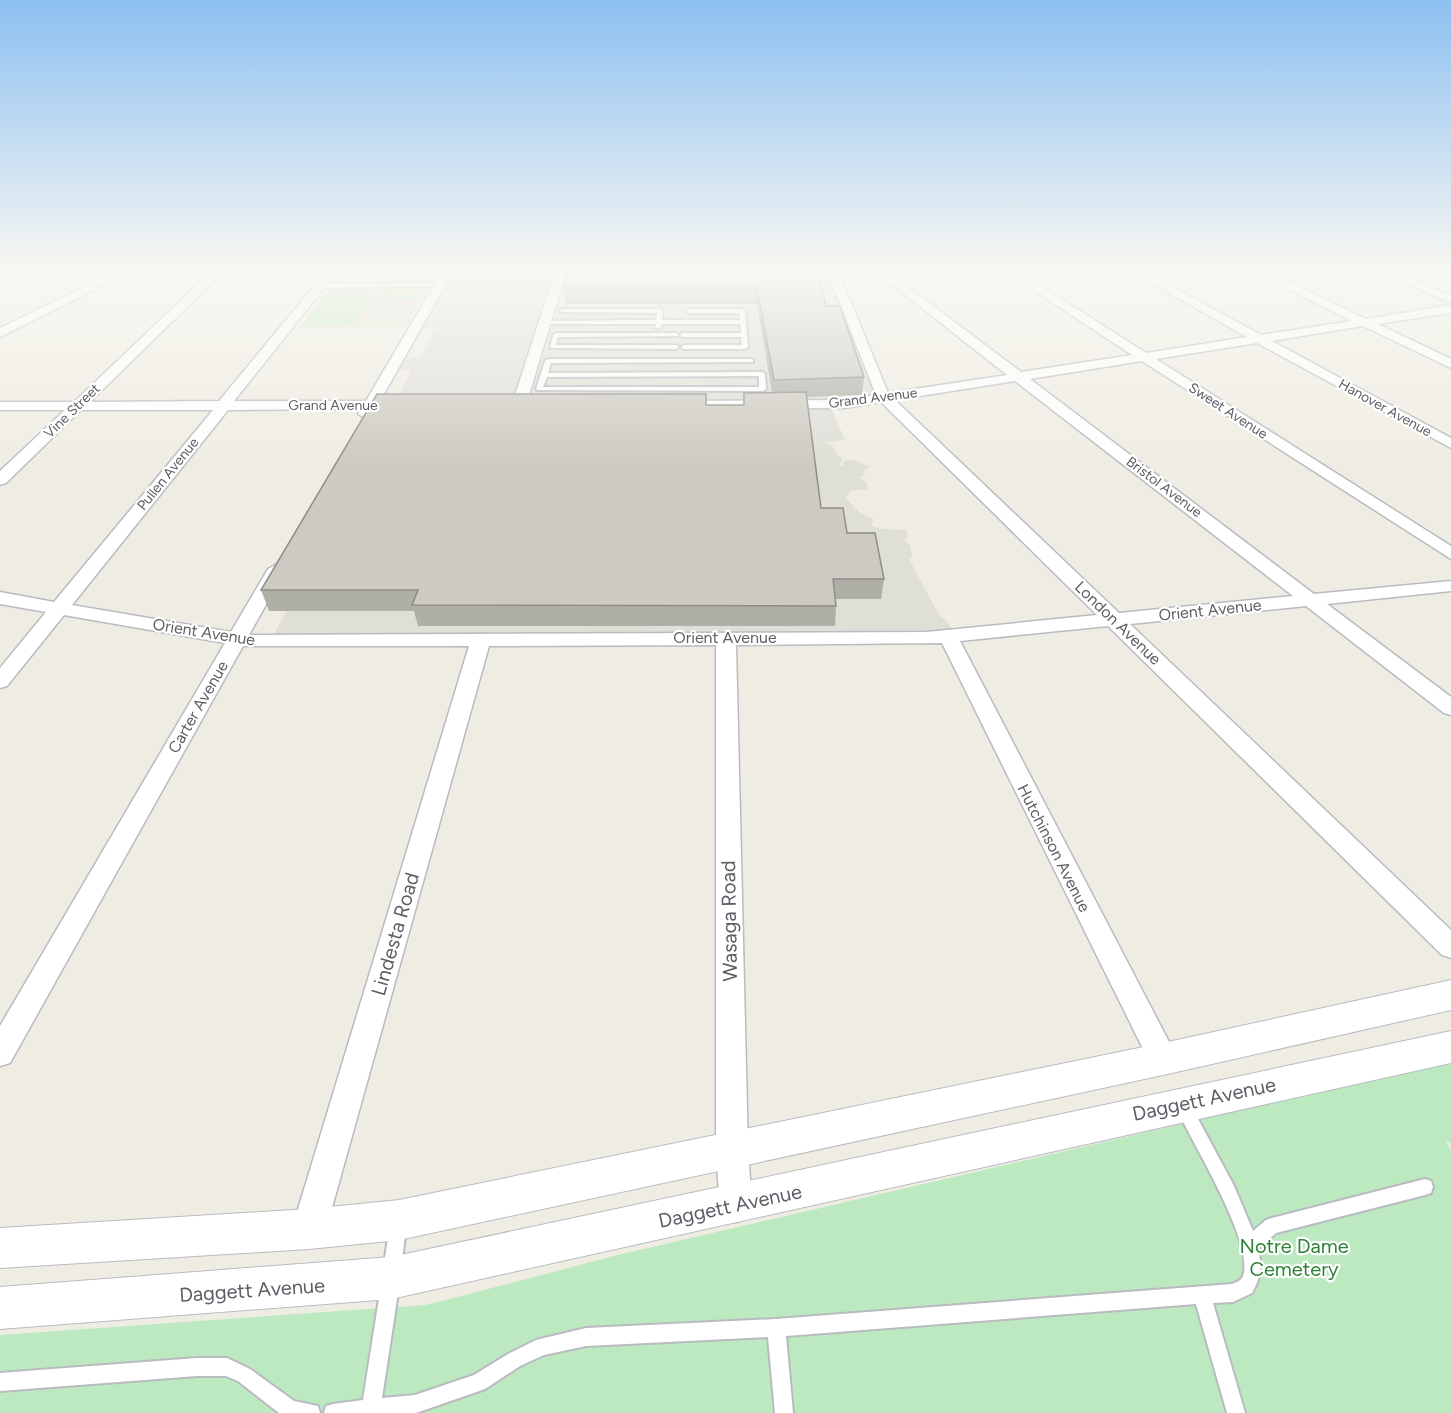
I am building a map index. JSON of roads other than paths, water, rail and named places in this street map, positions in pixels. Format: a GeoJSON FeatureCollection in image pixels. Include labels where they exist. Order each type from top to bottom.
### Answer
{"type":"FeatureCollection","features":[{"type":"Feature","properties":{"kind":"street","name":"Vine Street"},"geometry":{"type":"LineString","coordinates":[[0,480],[152,334]]}},
{"type":"Feature","properties":{"kind":"street","name":"Pullen Avenue"},"geometry":{"type":"LineString","coordinates":[[0,681],[282,334]]}},
{"type":"Feature","properties":{"kind":"street"},"geometry":{"type":"LineString","coordinates":[[353,436],[412,334]]}},
{"type":"Feature","properties":{"kind":"street"},"geometry":{"type":"LineString","coordinates":[[536,405],[513,405],[541,334]]}},
{"type":"Feature","properties":{"kind":"street","name":"London Avenue"},"geometry":{"type":"LineString","coordinates":[[857,334],[885,398],[1451,947]]}},
{"type":"Feature","properties":{"kind":"street","name":"Bristol Avenue"},"geometry":{"type":"LineString","coordinates":[[963,334],[1451,708]]}},
{"type":"Feature","properties":{"kind":"street","name":"Sweet Avenue"},"geometry":{"type":"LineString","coordinates":[[1107,334],[1451,554]]}},
{"type":"Feature","properties":{"kind":"street","name":"Hanover Avenue"},"geometry":{"type":"LineString","coordinates":[[1250,334],[1451,444]]}},
{"type":"Feature","properties":{"kind":"street","name":"Grand Avenue"},"geometry":{"type":"LineString","coordinates":[[670,405],[844,404],[1293,334]]}},
{"type":"Feature","properties":{"kind":"street"},"geometry":{"type":"LineString","coordinates":[[1389,334],[1451,363]]}},
{"type":"Feature","properties":{"kind":"street","name":"Grand Avenue"},"geometry":{"type":"LineString","coordinates":[[0,406],[416,405]]}},
{"type":"Feature","properties":{"kind":"street","name":"Carter Avenue"},"geometry":{"type":"LineString","coordinates":[[0,1053],[289,547]]}},
{"type":"Feature","properties":{"kind":"street","name":"Orient Avenue"},"geometry":{"type":"LineString","coordinates":[[0,598],[237,639],[948,636],[1451,586]]}},
{"type":"Feature","properties":{"kind":"street","name":"Hutchinson Avenue"},"geometry":{"type":"LineString","coordinates":[[948,636],[1163,1059]]}},
{"type":"Feature","properties":{"kind":"street","name":"Wasaga Road"},"geometry":{"type":"LineString","coordinates":[[726,637],[732,1150],[736,1206]]}},
{"type":"Feature","properties":{"kind":"street","name":"Lindesta Road"},"geometry":{"type":"LineString","coordinates":[[309,1229],[481,639]]}},
{"type":"Feature","properties":{"kind":"street"},"geometry":{"type":"LineString","coordinates":[[0,1248],[309,1229],[399,1220],[1163,1059],[1451,995]]}},
{"type":"Feature","properties":{"kind":"street","name":"Daggett Avenue"},"geometry":{"type":"LineString","coordinates":[[0,1308],[352,1283],[391,1278],[736,1206],[1183,1104],[1451,1047]]}},
{"type":"Feature","properties":{"kind":"lane"},"geometry":{"type":"LineString","coordinates":[[675,347],[552,347],[556,335],[744,334],[745,347],[684,347]]}},
{"type":"Feature","properties":{"kind":"lane"},"geometry":{"type":"LineString","coordinates":[[649,392],[657,335]]}},
{"type":"Feature","properties":{"kind":"lane"},"geometry":{"type":"LineString","coordinates":[[544,375],[762,374],[763,389],[649,392],[539,390],[548,361],[751,361]]}},
{"type":"Feature","properties":{"kind":"lane"},"geometry":{"type":"LineString","coordinates":[[333,1413],[415,1404],[479,1383],[514,1360],[542,1346],[586,1337],[776,1328],[1233,1293],[1246,1287],[1252,1274],[1248,1246],[1239,1218],[1183,1104]]}},
{"type":"Feature","properties":{"kind":"lane"},"geometry":{"type":"LineString","coordinates":[[1248,1246],[1272,1226],[1425,1187]]}},
{"type":"Feature","properties":{"kind":"lane"},"geometry":{"type":"LineString","coordinates":[[371,1410],[384,1336],[399,1220]]}},
{"type":"Feature","properties":{"kind":"lane"},"geometry":{"type":"LineString","coordinates":[[1203,1297],[1236,1413]]}},
{"type":"Feature","properties":{"kind":"lane"},"geometry":{"type":"LineString","coordinates":[[776,1328],[784,1413]]}},
{"type":"Feature","properties":{"kind":"lane"},"geometry":{"type":"LineString","coordinates":[[0,1382],[197,1366],[227,1367],[244,1375],[290,1410],[311,1413]]}},
{"type":"Feature","properties":{"kind":"park label","name":"Notre Dame Cemetery"},"geometry":{"type":"Point","coordinates":[1294,1258]}}]}
